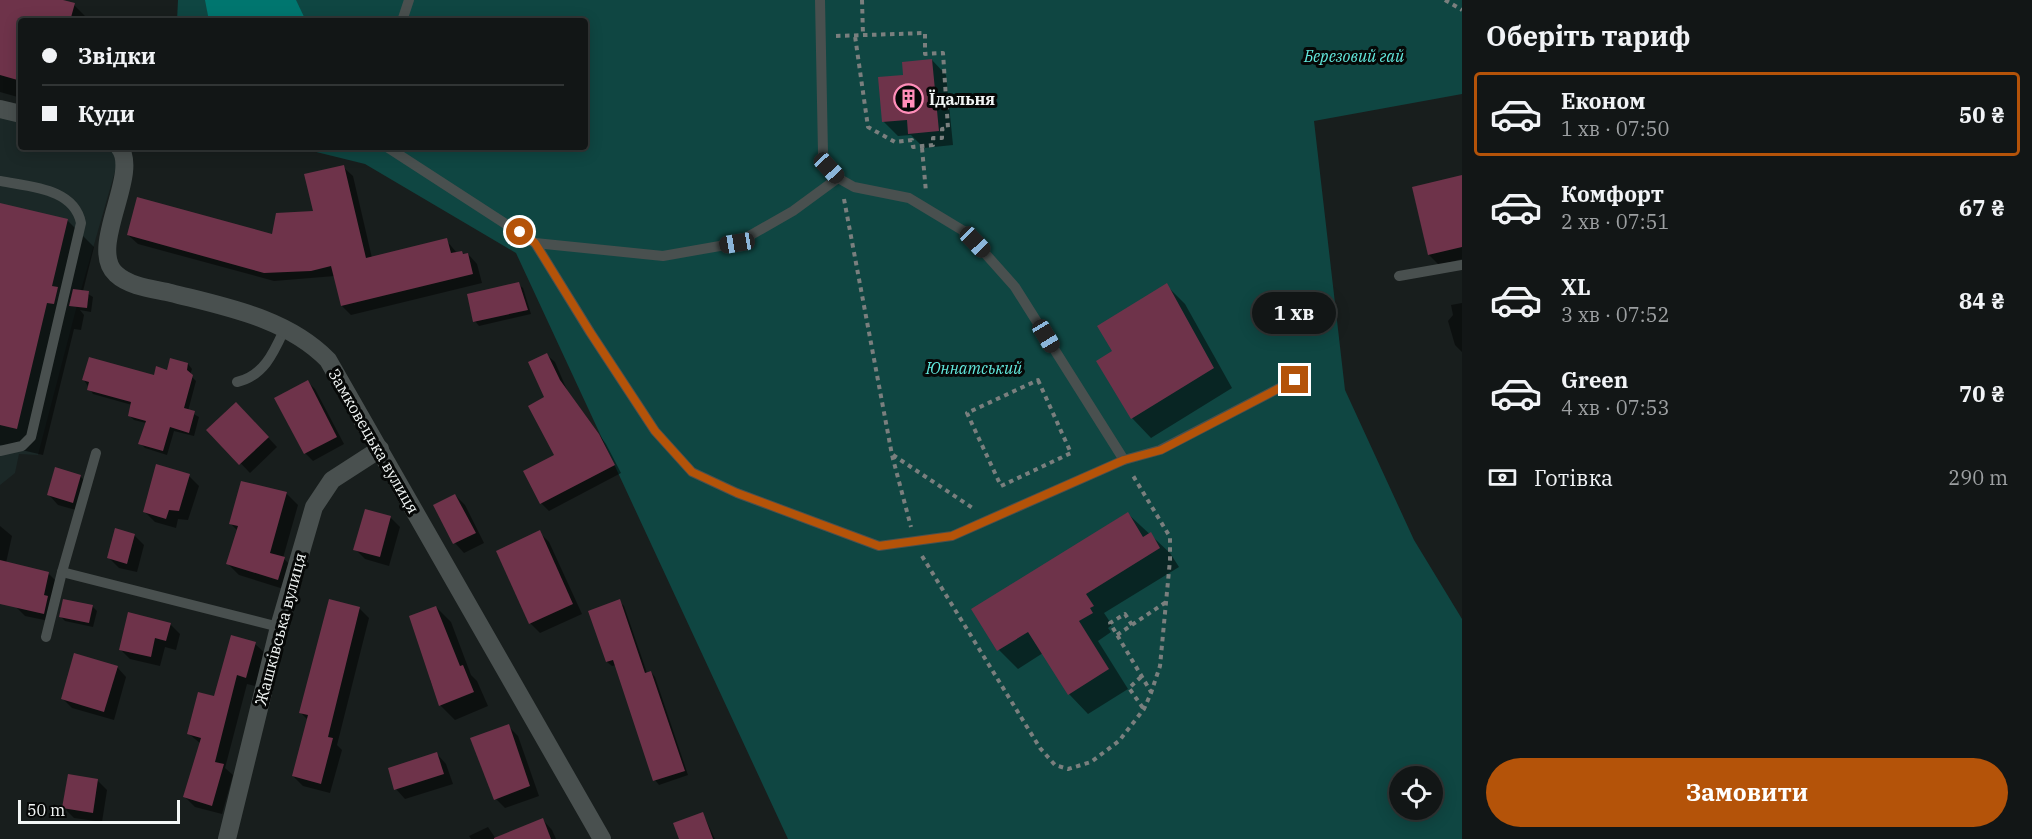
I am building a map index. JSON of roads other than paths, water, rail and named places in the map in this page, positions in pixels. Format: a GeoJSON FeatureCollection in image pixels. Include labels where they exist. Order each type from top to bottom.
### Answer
{"type":"FeatureCollection","features":[{"type":"Feature","properties":{"kind":"street"},"geometry":{"type":"LineString","coordinates":[[0,109],[18,113]]}},
{"type":"Feature","properties":{"kind":"street","name":"Замковецька вулиця"},"geometry":{"type":"LineString","coordinates":[[121,150],[123,166],[108,242],[108,263],[116,274],[133,284],[229,307],[285,328],[312,344],[328,360],[602,839]]}},
{"type":"Feature","properties":{"kind":"street","name":"Жашківська вулиця"},"geometry":{"type":"LineString","coordinates":[[227,839],[279,627],[314,507],[332,480],[380,449]]}},
{"type":"Feature","properties":{"kind":"lane"},"geometry":{"type":"LineString","coordinates":[[403,18],[409,0]]}},
{"type":"Feature","properties":{"kind":"lane"},"geometry":{"type":"LineString","coordinates":[[820,0],[823,153],[829,168],[838,178],[854,187],[909,198],[967,233],[1015,286],[1124,460]]}},
{"type":"Feature","properties":{"kind":"lane"},"geometry":{"type":"LineString","coordinates":[[392,150],[535,243],[655,431],[692,472],[737,493],[879,546],[952,536],[1124,460],[1161,450],[1295,380]]}},
{"type":"Feature","properties":{"kind":"lane"},"geometry":{"type":"LineString","coordinates":[[535,243],[663,255],[737,243],[793,211],[838,178]]}},
{"type":"Feature","properties":{"kind":"lane"},"geometry":{"type":"LineString","coordinates":[[0,181],[57,194],[70,200],[79,211],[81,223],[31,437],[22,446],[0,451]]}},
{"type":"Feature","properties":{"kind":"lane"},"geometry":{"type":"LineString","coordinates":[[1399,276],[1462,265]]}},
{"type":"Feature","properties":{"kind":"lane"},"geometry":{"type":"LineString","coordinates":[[237,382],[250,379],[262,368],[273,355],[285,328]]}},
{"type":"Feature","properties":{"kind":"lane"},"geometry":{"type":"LineString","coordinates":[[46,637],[96,453]]}},
{"type":"Feature","properties":{"kind":"lane"},"geometry":{"type":"LineString","coordinates":[[62,572],[279,627]]}},
{"type":"Feature","properties":{"kind":"place","name":"Їдальня"},"geometry":{"type":"Point","coordinates":[908,99]}},
{"type":"Feature","properties":{"kind":"park label","name":"Березовий гай"},"geometry":{"type":"Point","coordinates":[1354,56]}},
{"type":"Feature","properties":{"kind":"park label","name":"Юннатський"},"geometry":{"type":"Point","coordinates":[974,368]}}]}
